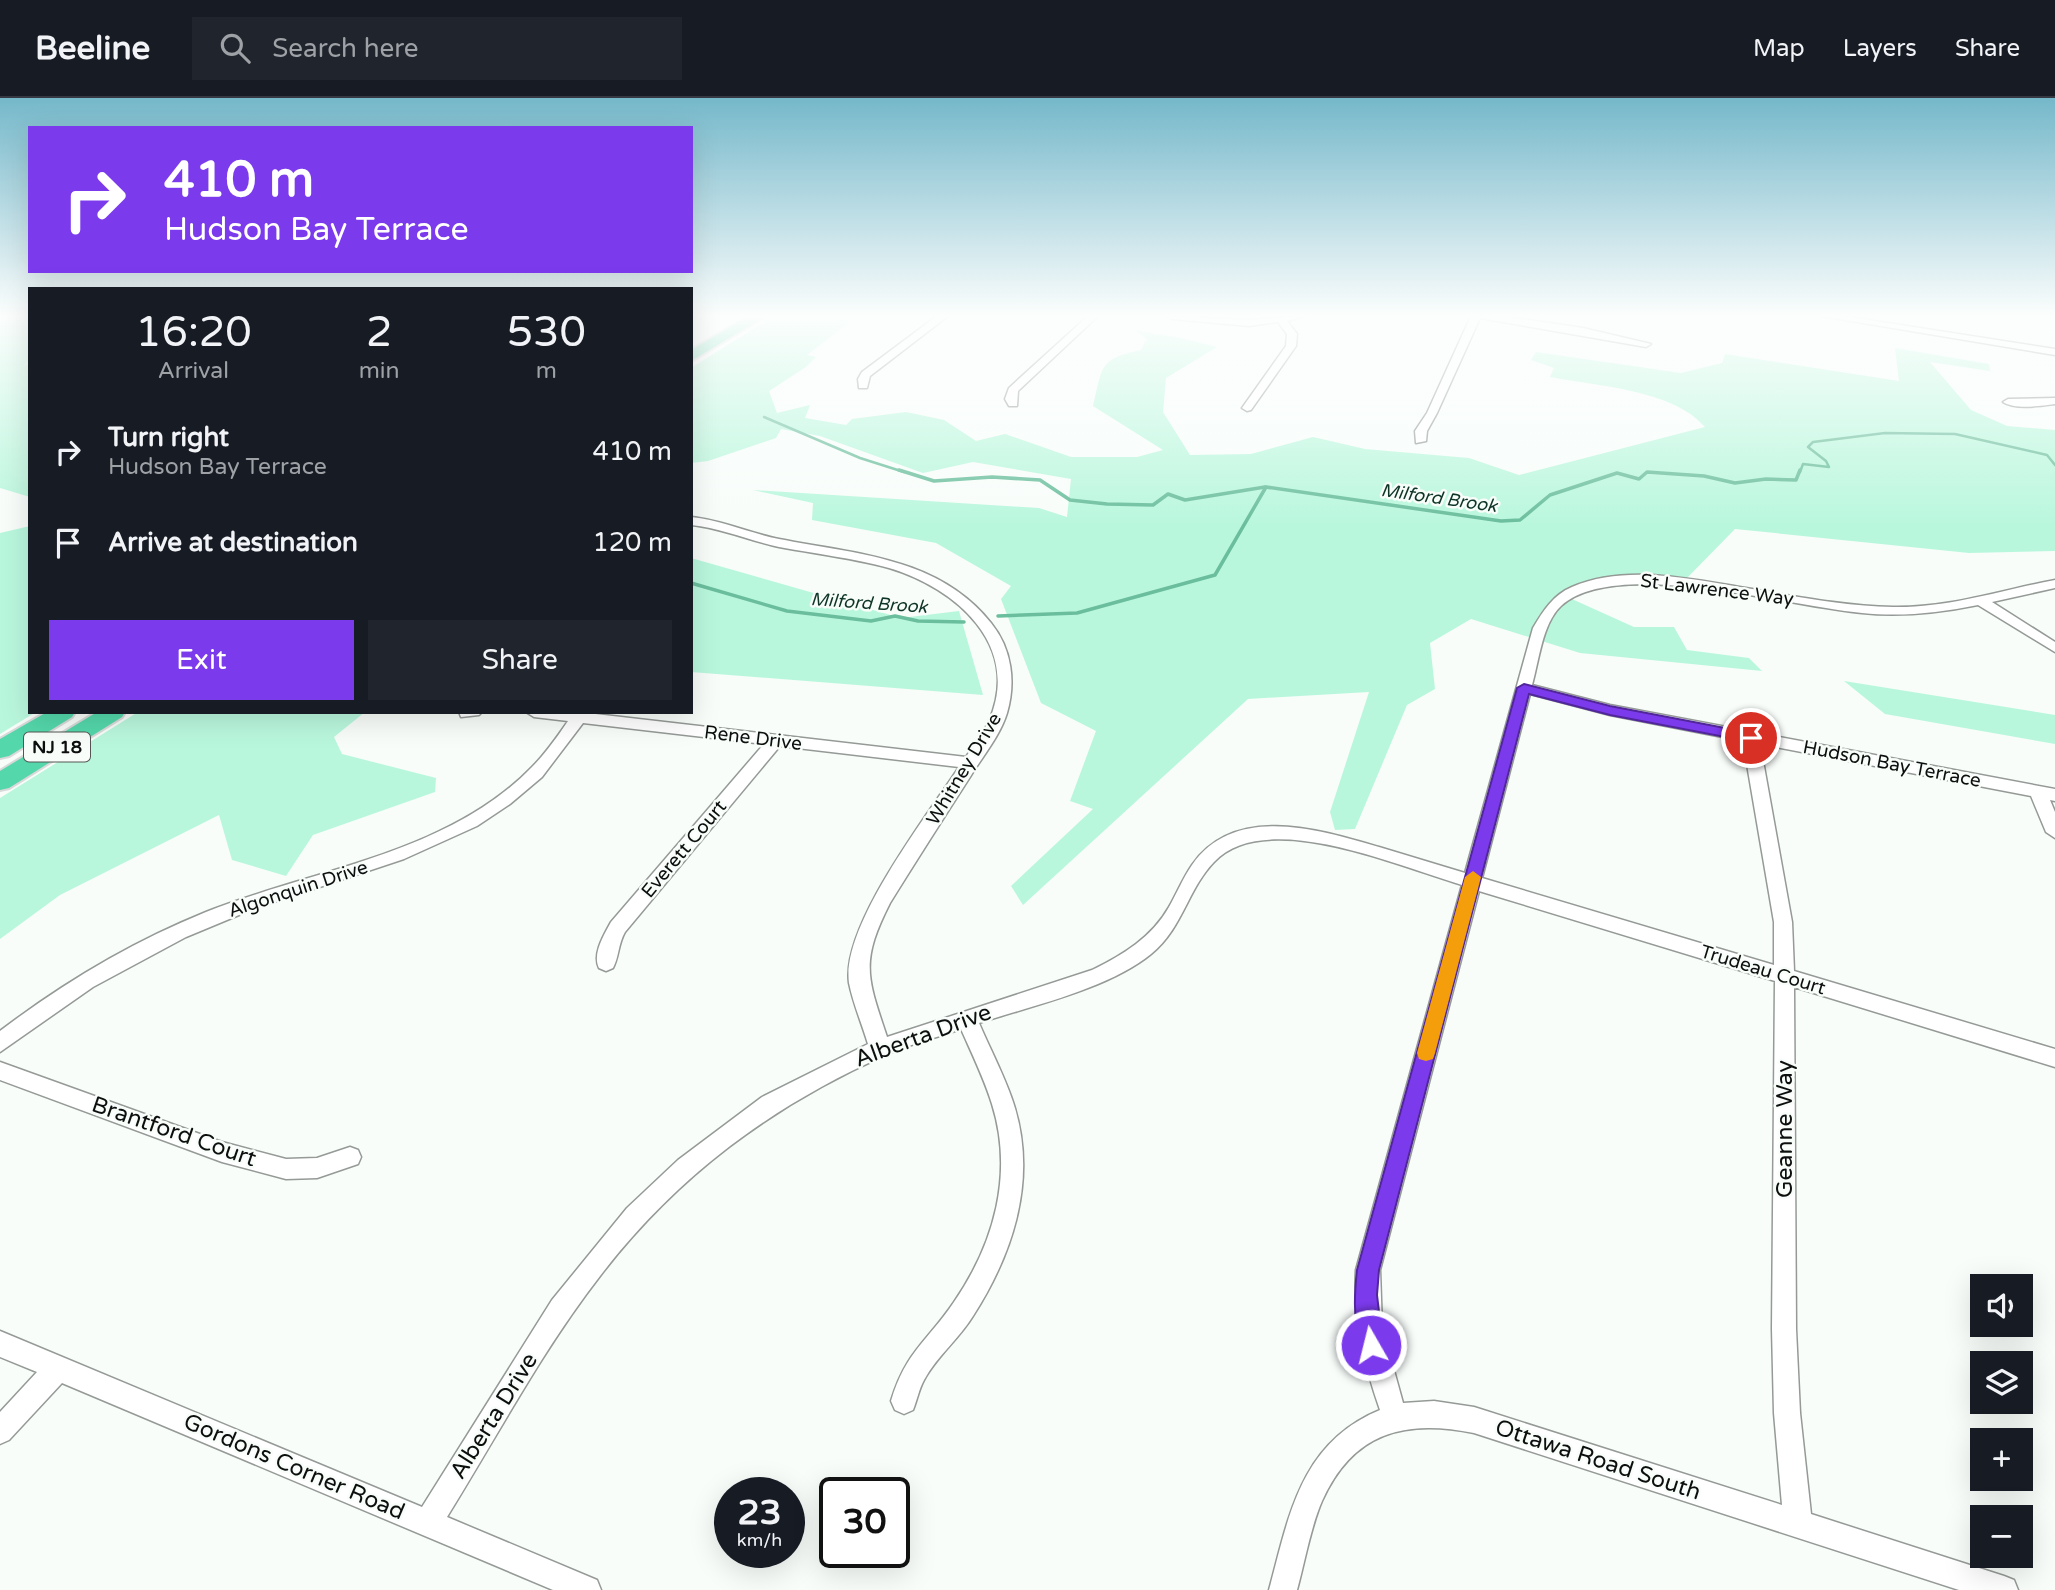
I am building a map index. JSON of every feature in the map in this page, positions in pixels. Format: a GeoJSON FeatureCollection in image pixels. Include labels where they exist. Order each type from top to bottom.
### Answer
{"type":"FeatureCollection","features":[{"type":"Feature","properties":{"kind":"highway","name":"NJ 18"},"geometry":{"type":"LineString","coordinates":[[0,750],[61,714]]}},
{"type":"Feature","properties":{"kind":"highway","name":"NJ 18"},"geometry":{"type":"LineString","coordinates":[[0,782],[111,714]]}},
{"type":"Feature","properties":{"kind":"street"},"geometry":{"type":"LineString","coordinates":[[1013,404],[1010,399],[1018,386]]}},
{"type":"Feature","properties":{"kind":"street"},"geometry":{"type":"LineString","coordinates":[[1247,408],[1263,386]]}},
{"type":"Feature","properties":{"kind":"street"},"geometry":{"type":"LineString","coordinates":[[1420,441],[1421,431],[1444,386]]}},
{"type":"Feature","properties":{"kind":"street"},"geometry":{"type":"LineString","coordinates":[[2008,402],[2055,401]]}},
{"type":"Feature","properties":{"kind":"street","name":"Whitney Drive"},"geometry":{"type":"LineString","coordinates":[[693,522],[754,538],[888,564],[929,579],[961,599],[982,620],[995,640],[1005,671],[1000,712],[971,763],[882,900],[866,931],[860,955],[859,982],[880,1048]]}},
{"type":"Feature","properties":{"kind":"street","name":"St Lawrence Way"},"geometry":{"type":"LineString","coordinates":[[1395,1417],[1375,1361],[1368,1329],[1368,1270],[1540,628],[1547,611],[1564,596],[1598,583],[1630,579],[1671,581],[1879,611],[1924,610],[2055,584]]}},
{"type":"Feature","properties":{"kind":"street"},"geometry":{"type":"LineString","coordinates":[[1979,600],[2055,648]]}},
{"type":"Feature","properties":{"kind":"street","name":"Hudson Bay Terrace"},"geometry":{"type":"LineString","coordinates":[[1524,688],[1610,710],[2047,794]]}},
{"type":"Feature","properties":{"kind":"street","name":"Rene Drive"},"geometry":{"type":"LineString","coordinates":[[549,714],[971,763]]}},
{"type":"Feature","properties":{"kind":"street","name":"Algonquin Drive"},"geometry":{"type":"LineString","coordinates":[[0,1044],[63,997],[167,937],[245,905],[400,856],[476,819],[514,793],[537,772],[578,718]]}},
{"type":"Feature","properties":{"kind":"street","name":"Geanne Way"},"geometry":{"type":"LineString","coordinates":[[1751,738],[1783,922],[1784,1329],[1787,1413],[1798,1522]]}},
{"type":"Feature","properties":{"kind":"street","name":"Everett Court"},"geometry":{"type":"LineString","coordinates":[[606,963],[610,941],[618,927],[775,741]]}},
{"type":"Feature","properties":{"kind":"street"},"geometry":{"type":"LineString","coordinates":[[2047,794],[2055,832]]}},
{"type":"Feature","properties":{"kind":"street","name":"Alberta Drive"},"geometry":{"type":"LineString","coordinates":[[428,1522],[561,1309],[590,1268],[635,1216],[686,1167],[739,1125],[795,1090],[880,1048],[1099,975],[1134,957],[1170,922],[1204,861],[1221,846],[1244,836],[1276,831],[1309,833],[1472,881]]}},
{"type":"Feature","properties":{"kind":"street","name":"Trudeau Court"},"geometry":{"type":"LineString","coordinates":[[1472,881],[2055,1058]]}},
{"type":"Feature","properties":{"kind":"street"},"geometry":{"type":"LineString","coordinates":[[904,1401],[915,1372],[961,1315],[980,1286],[996,1251],[1012,1192],[1010,1129],[1003,1104],[967,1020]]}},
{"type":"Feature","properties":{"kind":"street","name":"Brantford Court"},"geometry":{"type":"LineString","coordinates":[[0,1071],[222,1152],[286,1169],[317,1168],[349,1157]]}},
{"type":"Feature","properties":{"kind":"street","name":"Gordons Corner Road"},"geometry":{"type":"LineString","coordinates":[[0,1344],[587,1590]]}},
{"type":"Feature","properties":{"kind":"street"},"geometry":{"type":"LineString","coordinates":[[0,1431],[57,1369]]}},
{"type":"Feature","properties":{"kind":"street","name":"Ottawa Road South"},"geometry":{"type":"LineString","coordinates":[[1283,1590],[1306,1508],[1323,1471],[1354,1438],[1395,1417],[1428,1414],[1474,1420],[2004,1590]]}},
{"type":"Feature","properties":{"kind":"green space"},"geometry":{"type":"Polygon","coordinates":[[[0,386],[28,386],[28,496],[0,488],[0,386]]]}},
{"type":"Feature","properties":{"kind":"green space"},"geometry":{"type":"Polygon","coordinates":[[[693,386],[777,386],[769,391],[777,413],[810,405],[805,418],[846,425],[852,419],[906,412],[944,420],[976,441],[1005,434],[1071,457],[1137,457],[1163,450],[1093,406],[1098,386],[1165,386],[1163,412],[1190,455],[1251,454],[1313,437],[1365,449],[1469,458],[1519,475],[1705,427],[1691,415],[1655,397],[1603,386],[1950,386],[1971,410],[2007,426],[2055,430],[2055,551],[1969,553],[1735,529],[1687,578],[1596,581],[1563,595],[1634,627],[1674,627],[1687,650],[1749,658],[1762,671],[1580,653],[1471,619],[1430,643],[1435,689],[1407,705],[1355,829],[1335,830],[1330,812],[1369,692],[1248,699],[1023,905],[1011,886],[1093,809],[1070,801],[1096,731],[1041,703],[1001,599],[1011,586],[936,543],[812,520],[813,503],[753,490],[1039,508],[1067,517],[1071,479],[973,462],[923,473],[820,436],[781,429],[776,438],[708,461],[693,463],[693,386]]]}},
{"type":"Feature","properties":{"kind":"green space"},"geometry":{"type":"Polygon","coordinates":[[[28,526],[28,714],[33,714],[0,734],[0,533],[28,526]]]}},
{"type":"Feature","properties":{"kind":"green space"},"geometry":{"type":"Polygon","coordinates":[[[693,559],[901,618],[959,611],[983,695],[693,672],[693,559]]]}},
{"type":"Feature","properties":{"kind":"green space"},"geometry":{"type":"Polygon","coordinates":[[[1844,681],[2055,715],[2055,744],[1885,714],[1844,681]]]}},
{"type":"Feature","properties":{"kind":"green space"},"geometry":{"type":"Polygon","coordinates":[[[135,714],[363,714],[334,737],[342,754],[436,778],[435,792],[313,835],[286,876],[232,860],[219,815],[60,895],[0,939],[0,798],[135,714]]]}},
{"type":"Feature","properties":{"kind":"waterway"},"geometry":{"type":"LineString","coordinates":[[764,417],[860,458],[904,472]]}},
{"type":"Feature","properties":{"kind":"waterway","name":"Milford Brook"},"geometry":{"type":"LineString","coordinates":[[1800,472],[1803,464],[1829,467],[1826,461],[1808,447],[1813,442],[1885,433],[1955,434],[2047,455],[2055,465]]}},
{"type":"Feature","properties":{"kind":"waterway"},"geometry":{"type":"LineString","coordinates":[[899,470],[934,481],[992,477],[1040,480],[1070,500],[1107,504],[1153,505],[1168,494],[1185,500],[1265,487]]}},
{"type":"Feature","properties":{"kind":"waterway","name":"Milford Brook"},"geometry":{"type":"LineString","coordinates":[[998,616],[1077,613],[1215,575],[1266,487],[1501,521],[1520,520],[1550,495],[1617,473],[1639,479],[1647,472],[1704,476],[1735,483],[1766,479],[1796,480],[1800,470]]}},
{"type":"Feature","properties":{"kind":"waterway","name":"Milford Brook"},"geometry":{"type":"LineString","coordinates":[[693,584],[787,611],[871,621],[895,616],[918,621],[964,622]]}},
{"type":"Feature","properties":{"kind":"slow traffic"},"geometry":{"type":"LineString","coordinates":[[1426,1053],[1473,877]]}},
{"type":"Feature","properties":{"kind":"route"},"geometry":{"type":"LineString","coordinates":[[1371,1345],[1366,1295],[1368,1270],[1524,688],[1610,710],[1751,738]]}}]}
